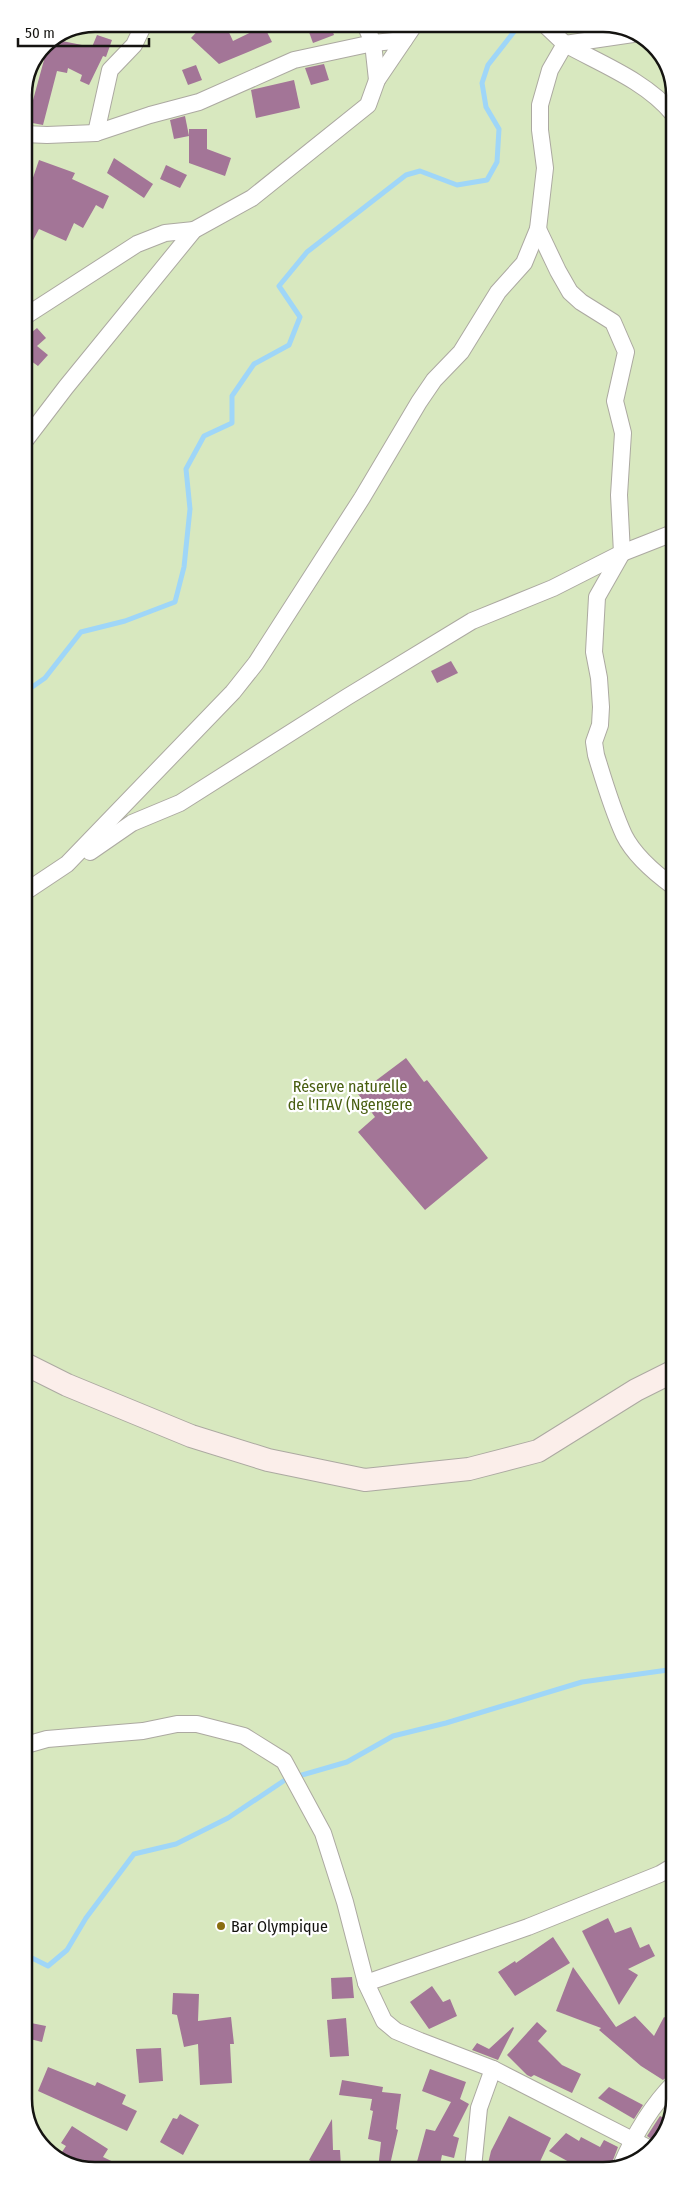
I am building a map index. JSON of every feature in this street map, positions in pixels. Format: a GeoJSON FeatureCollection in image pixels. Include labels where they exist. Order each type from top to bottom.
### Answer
{"type":"FeatureCollection","features":[{"type":"Feature","properties":{"kind":"street"},"geometry":{"type":"LineString","coordinates":[[96,133],[110,70],[134,45],[140,32]]}},
{"type":"Feature","properties":{"kind":"street"},"geometry":{"type":"LineString","coordinates":[[369,33],[373,43],[377,80]]}},
{"type":"Feature","properties":{"kind":"street"},"geometry":{"type":"LineString","coordinates":[[32,432],[194,230],[252,198],[368,105],[377,80],[409,33]]}},
{"type":"Feature","properties":{"kind":"street"},"geometry":{"type":"LineString","coordinates":[[553,33],[565,44],[637,83],[666,106]]}},
{"type":"Feature","properties":{"kind":"street"},"geometry":{"type":"LineString","coordinates":[[565,44],[622,36]]}},
{"type":"Feature","properties":{"kind":"street"},"geometry":{"type":"LineString","coordinates":[[32,135],[47,136],[96,133],[150,115],[199,102],[294,60],[373,43],[404,40]]}},
{"type":"Feature","properties":{"kind":"street"},"geometry":{"type":"LineString","coordinates":[[67,864],[202,726],[256,663],[362,498],[434,380],[461,352],[498,292],[524,263],[538,229],[545,168],[540,130],[540,105],[550,70],[565,44]]}},
{"type":"Feature","properties":{"kind":"street"},"geometry":{"type":"LineString","coordinates":[[538,229],[570,292],[581,302],[613,322],[626,352],[615,401],[623,433],[619,495],[622,553],[597,597],[594,652],[599,678],[601,708],[600,725],[594,742],[596,754],[624,836],[639,856],[666,882]]}},
{"type":"Feature","properties":{"kind":"street"},"geometry":{"type":"LineString","coordinates":[[32,311],[137,244],[166,233],[194,230]]}},
{"type":"Feature","properties":{"kind":"street"},"geometry":{"type":"LineString","coordinates":[[32,887],[67,864],[89,853],[132,823],[180,803],[347,696],[472,621],[553,588],[622,553],[666,536]]}},
{"type":"Feature","properties":{"kind":"street"},"geometry":{"type":"LineString","coordinates":[[32,1368],[67,1385],[191,1436],[268,1460],[365,1480],[469,1469],[538,1451],[636,1390],[666,1375]]}},
{"type":"Feature","properties":{"kind":"street"},"geometry":{"type":"LineString","coordinates":[[32,1743],[48,1739],[143,1731],[177,1724],[197,1724],[244,1736],[284,1761],[323,1833],[345,1902],[366,1983],[384,2021],[396,2031],[493,2069],[644,2146]]}},
{"type":"Feature","properties":{"kind":"street"},"geometry":{"type":"LineString","coordinates":[[366,1983],[528,1927],[666,1870]]}},
{"type":"Feature","properties":{"kind":"street"},"geometry":{"type":"LineString","coordinates":[[473,2162],[479,2108],[493,2069]]}},
{"type":"Feature","properties":{"kind":"street"},"geometry":{"type":"LineString","coordinates":[[624,2157],[632,2139],[666,2091]]}},
{"type":"Feature","properties":{"kind":"green space","name":"Réserve naturelle de l'ITAV (Ngengere"},"geometry":{"type":"Polygon","coordinates":[[[96,32],[607,33],[627,37],[642,46],[656,61],[664,79],[666,88],[666,2098],[663,2118],[653,2137],[638,2151],[620,2159],[603,2162],[92,2161],[76,2158],[57,2148],[43,2133],[35,2115],[32,2098],[32,96],[37,72],[51,51],[72,37],[96,32]]]}},
{"type":"Feature","properties":{"kind":"building"},"geometry":{"type":"Polygon","coordinates":[[[196,32],[229,32],[233,41],[251,32],[267,32],[272,42],[219,64],[191,38],[196,32]]]}},
{"type":"Feature","properties":{"kind":"building"},"geometry":{"type":"Polygon","coordinates":[[[309,32],[333,32],[334,35],[313,43],[309,32]]]}},
{"type":"Feature","properties":{"kind":"building"},"geometry":{"type":"Polygon","coordinates":[[[97,35],[112,40],[106,57],[103,56],[89,85],[80,81],[82,75],[68,68],[67,73],[57,71],[43,125],[32,123],[32,104],[44,60],[51,51],[64,41],[92,47],[97,35]]]}},
{"type":"Feature","properties":{"kind":"building"},"geometry":{"type":"Polygon","coordinates":[[[324,64],[329,80],[311,85],[305,68],[324,64]]]}},
{"type":"Feature","properties":{"kind":"building"},"geometry":{"type":"Polygon","coordinates":[[[196,65],[202,80],[188,85],[182,70],[196,65]]]}},
{"type":"Feature","properties":{"kind":"building"},"geometry":{"type":"Polygon","coordinates":[[[294,80],[300,108],[256,118],[251,90],[294,80]]]}},
{"type":"Feature","properties":{"kind":"building"},"geometry":{"type":"Polygon","coordinates":[[[185,116],[189,136],[174,139],[170,120],[185,116]]]}},
{"type":"Feature","properties":{"kind":"building"},"geometry":{"type":"Polygon","coordinates":[[[189,129],[207,129],[207,149],[231,158],[225,176],[189,163],[189,129]]]}},
{"type":"Feature","properties":{"kind":"building"},"geometry":{"type":"Polygon","coordinates":[[[114,158],[153,184],[144,198],[107,173],[114,158]]]}},
{"type":"Feature","properties":{"kind":"building"},"geometry":{"type":"Polygon","coordinates":[[[39,160],[75,173],[72,179],[109,196],[103,209],[96,205],[83,228],[74,223],[66,241],[39,229],[32,242],[32,181],[39,160]]]}},
{"type":"Feature","properties":{"kind":"building"},"geometry":{"type":"Polygon","coordinates":[[[166,165],[187,175],[180,188],[160,179],[166,165]]]}},
{"type":"Feature","properties":{"kind":"building"},"geometry":{"type":"Polygon","coordinates":[[[37,328],[46,338],[37,346],[48,355],[38,366],[32,362],[32,332],[37,328]]]}},
{"type":"Feature","properties":{"kind":"building"},"geometry":{"type":"Polygon","coordinates":[[[451,661],[458,673],[437,683],[431,671],[451,661]]]}},
{"type":"Feature","properties":{"kind":"building"},"geometry":{"type":"Polygon","coordinates":[[[406,1058],[424,1082],[427,1080],[488,1158],[425,1210],[358,1132],[375,1117],[358,1094],[406,1058]]]}},
{"type":"Feature","properties":{"kind":"building"},"geometry":{"type":"Polygon","coordinates":[[[608,1918],[615,1933],[631,1927],[640,1948],[649,1944],[655,1956],[628,1969],[638,1975],[619,2005],[582,1931],[608,1918]]]}},
{"type":"Feature","properties":{"kind":"building"},"geometry":{"type":"Polygon","coordinates":[[[553,1937],[570,1963],[515,1996],[498,1972],[515,1961],[516,1963],[553,1937]]]}},
{"type":"Feature","properties":{"kind":"building"},"geometry":{"type":"Polygon","coordinates":[[[573,1967],[616,2027],[635,2016],[654,2036],[664,2017],[666,2018],[666,2078],[663,2080],[641,2066],[599,2030],[601,2028],[556,2011],[573,1967]]]}},
{"type":"Feature","properties":{"kind":"building"},"geometry":{"type":"Polygon","coordinates":[[[352,1977],[354,1998],[332,1999],[331,1978],[352,1977]]]}},
{"type":"Feature","properties":{"kind":"building"},"geometry":{"type":"Polygon","coordinates":[[[432,1986],[443,2002],[450,1999],[457,2016],[429,2029],[410,2002],[432,1986]]]}},
{"type":"Feature","properties":{"kind":"building"},"geometry":{"type":"Polygon","coordinates":[[[173,1993],[199,1994],[198,2021],[231,2017],[234,2044],[230,2044],[232,2083],[200,2085],[198,2044],[184,2047],[177,2015],[172,2014],[173,1993]]]}},
{"type":"Feature","properties":{"kind":"building"},"geometry":{"type":"Polygon","coordinates":[[[346,2018],[349,2056],[330,2057],[327,2020],[346,2018]]]}},
{"type":"Feature","properties":{"kind":"building"},"geometry":{"type":"Polygon","coordinates":[[[537,2022],[547,2031],[538,2041],[562,2065],[581,2074],[572,2093],[534,2075],[531,2077],[527,2075],[507,2055],[537,2022]]]}},
{"type":"Feature","properties":{"kind":"building"},"geometry":{"type":"Polygon","coordinates":[[[32,2023],[46,2026],[42,2042],[32,2040],[32,2023]]]}},
{"type":"Feature","properties":{"kind":"building"},"geometry":{"type":"Polygon","coordinates":[[[513,2027],[498,2060],[472,2050],[477,2043],[489,2049],[513,2027]]]}},
{"type":"Feature","properties":{"kind":"building"},"geometry":{"type":"Polygon","coordinates":[[[161,2048],[163,2081],[139,2083],[136,2049],[161,2048]]]}},
{"type":"Feature","properties":{"kind":"building"},"geometry":{"type":"Polygon","coordinates":[[[48,2067],[95,2086],[97,2082],[126,2095],[122,2104],[137,2111],[127,2131],[38,2091],[48,2067]]]}},
{"type":"Feature","properties":{"kind":"building"},"geometry":{"type":"Polygon","coordinates":[[[430,2069],[466,2082],[460,2099],[469,2104],[453,2136],[459,2138],[454,2158],[442,2155],[441,2162],[417,2162],[426,2129],[435,2131],[451,2102],[422,2091],[430,2069]]]}},
{"type":"Feature","properties":{"kind":"building"},"geometry":{"type":"Polygon","coordinates":[[[342,2080],[383,2087],[382,2092],[401,2094],[396,2129],[398,2130],[391,2162],[379,2162],[381,2142],[368,2139],[373,2111],[370,2110],[372,2099],[339,2095],[342,2080]]]}},
{"type":"Feature","properties":{"kind":"building"},"geometry":{"type":"Polygon","coordinates":[[[609,2087],[643,2105],[634,2119],[598,2098],[609,2087]]]}},
{"type":"Feature","properties":{"kind":"building"},"geometry":{"type":"Polygon","coordinates":[[[180,2114],[199,2125],[183,2155],[160,2142],[173,2118],[177,2119],[180,2114]]]}},
{"type":"Feature","properties":{"kind":"building"},"geometry":{"type":"Polygon","coordinates":[[[509,2116],[551,2138],[540,2162],[488,2162],[491,2151],[509,2116]]]}},
{"type":"Feature","properties":{"kind":"building"},"geometry":{"type":"Polygon","coordinates":[[[660,2116],[663,2118],[651,2139],[647,2136],[660,2116]]]}},
{"type":"Feature","properties":{"kind":"building"},"geometry":{"type":"Polygon","coordinates":[[[332,2119],[333,2150],[340,2150],[341,2161],[309,2160],[332,2119]]]}},
{"type":"Feature","properties":{"kind":"building"},"geometry":{"type":"Polygon","coordinates":[[[72,2126],[108,2149],[103,2157],[111,2161],[92,2161],[76,2158],[62,2151],[66,2146],[61,2143],[72,2126]]]}},
{"type":"Feature","properties":{"kind":"building"},"geometry":{"type":"Polygon","coordinates":[[[566,2133],[579,2141],[581,2137],[600,2147],[604,2140],[618,2147],[613,2161],[603,2162],[569,2162],[549,2151],[566,2133]]]}},
{"type":"Feature","properties":{"kind":"waterway"},"geometry":{"type":"LineString","coordinates":[[32,687],[45,678],[81,632],[125,621],[175,602],[184,567],[190,509],[186,469],[204,436],[232,423],[232,396],[254,364],[289,345],[300,317],[279,286],[307,252],[406,175],[420,171],[457,185],[487,180],[497,162],[499,129],[486,107],[482,83],[488,65],[513,33]]}},
{"type":"Feature","properties":{"kind":"waterway"},"geometry":{"type":"LineString","coordinates":[[32,1958],[48,1966],[67,1950],[86,1918],[134,1854],[176,1844],[228,1818],[285,1780],[347,1762],[393,1736],[446,1723],[582,1682],[666,1670]]}},
{"type":"Feature","properties":{"kind":"place","name":"Bar Olympique"},"geometry":{"type":"Point","coordinates":[221,1926]}}]}
